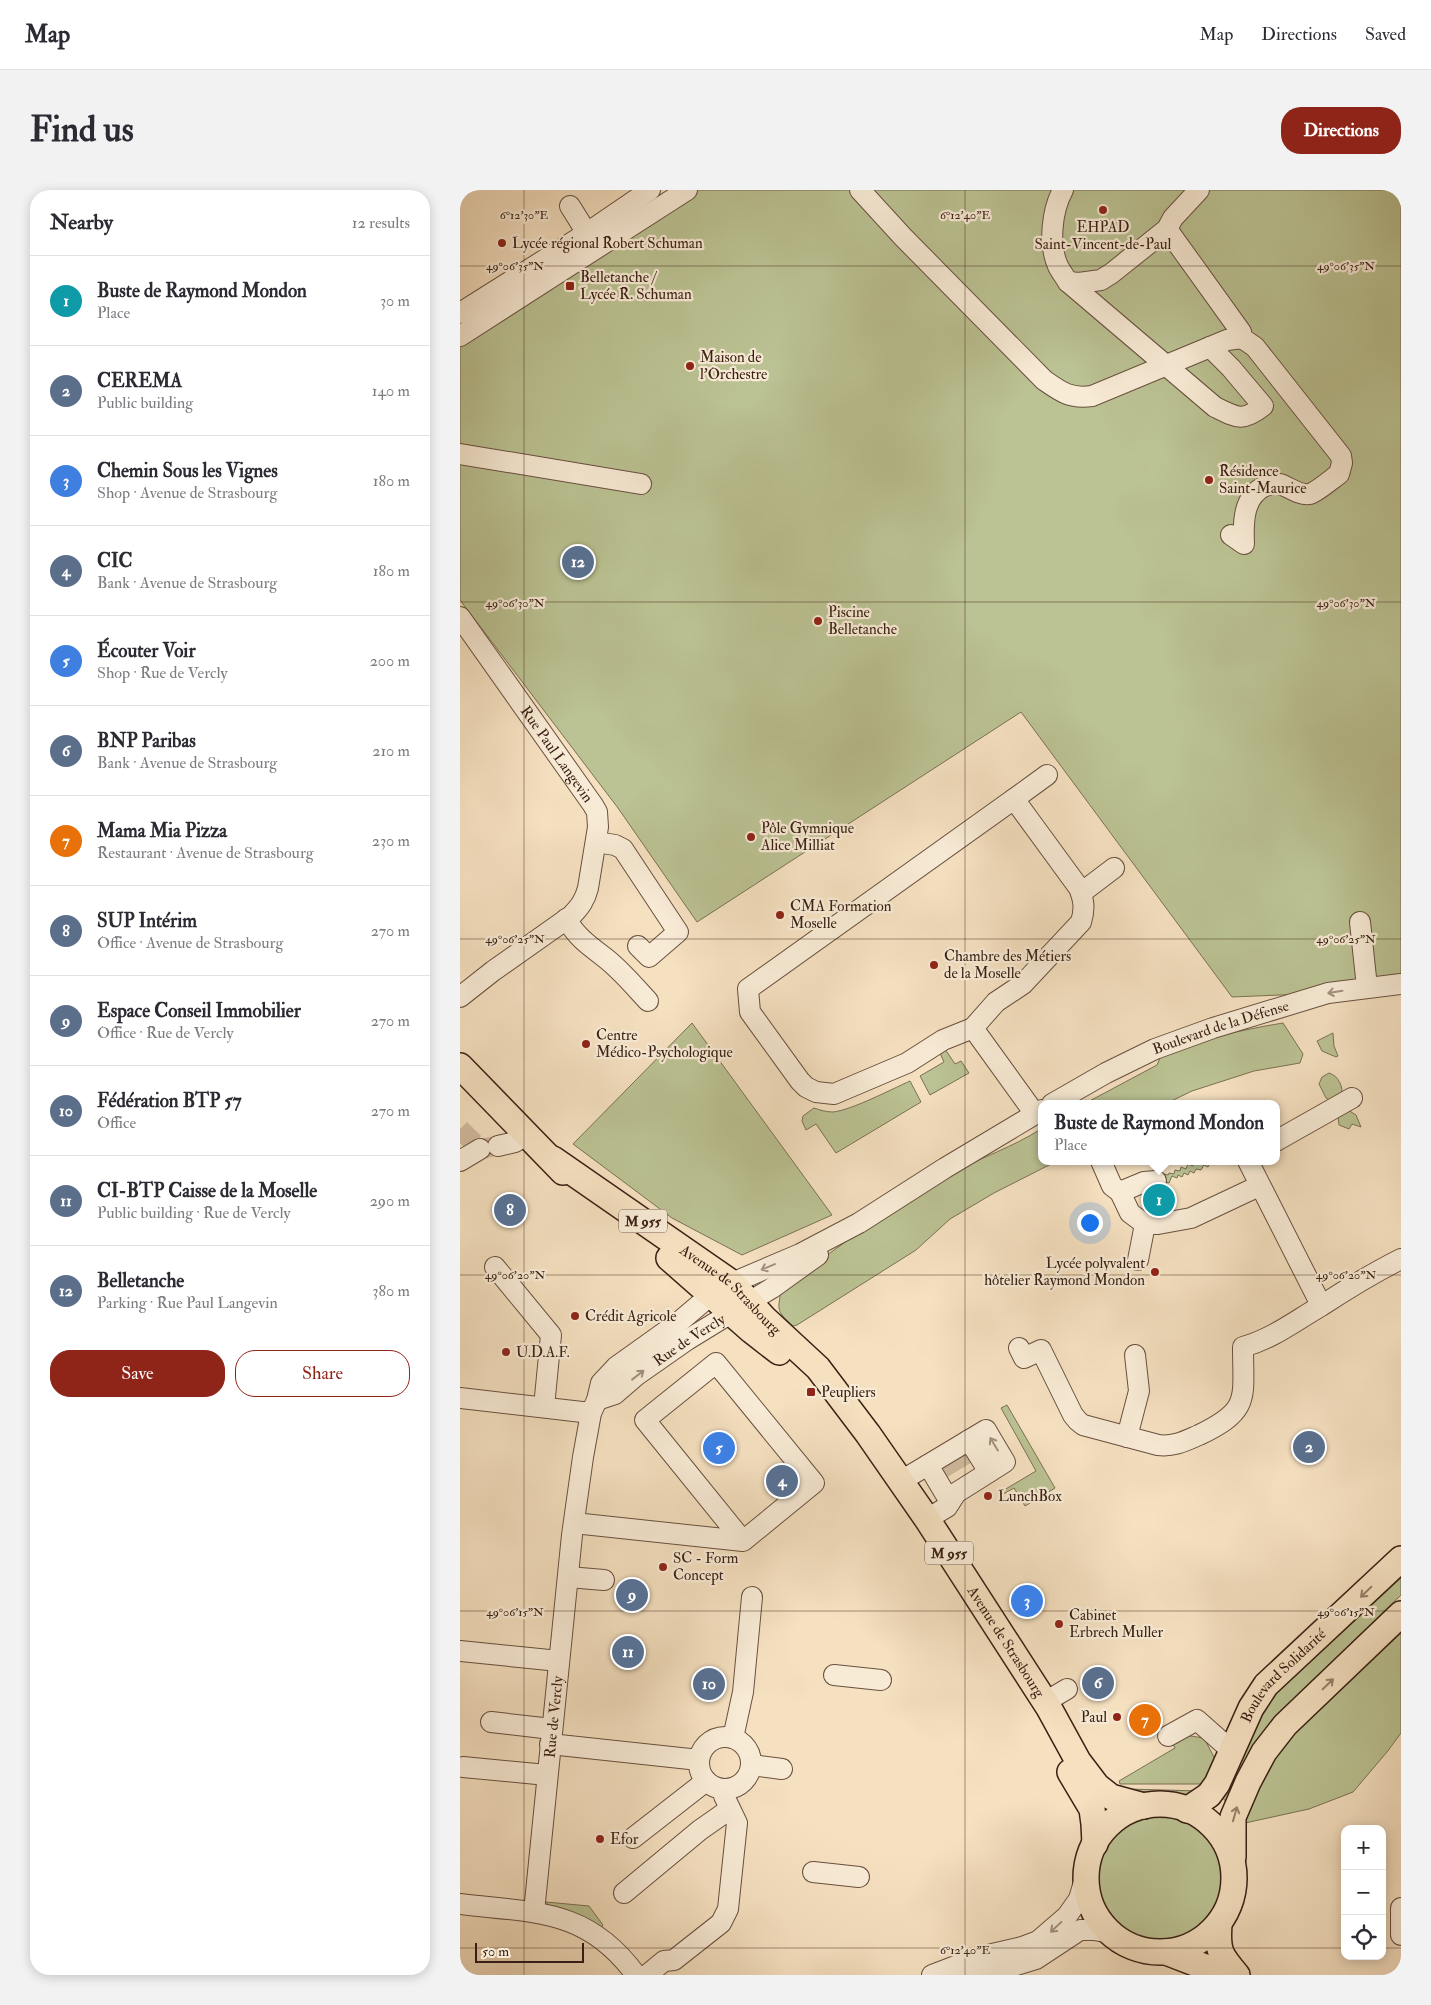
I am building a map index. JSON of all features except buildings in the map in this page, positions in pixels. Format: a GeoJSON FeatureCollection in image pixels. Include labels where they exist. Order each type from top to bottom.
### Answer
{"type":"FeatureCollection","features":[{"type":"Feature","properties":{"kind":"main road","name":"Avenue de Strasbourg"},"geometry":{"type":"LineString","coordinates":[[460,1066],[553,1159],[572,1182],[722,1289],[740,1307],[764,1318],[818,1368],[845,1402],[927,1519],[1047,1705],[1078,1761],[1097,1786],[1111,1797],[1144,1806]]}},
{"type":"Feature","properties":{"kind":"main road","name":"Boulevard Solidarité"},"geometry":{"type":"LineString","coordinates":[[1187,1810],[1209,1795],[1217,1784],[1251,1708],[1266,1685],[1401,1558]]}},
{"type":"Feature","properties":{"kind":"main road","name":"Boulevard Solidarité"},"geometry":{"type":"LineString","coordinates":[[1233,1862],[1233,1817],[1248,1782],[1264,1752],[1285,1725],[1401,1614]]}},
{"type":"Feature","properties":{"kind":"main road","name":"Avenue de Strasbourg"},"geometry":{"type":"LineString","coordinates":[[1047,1705],[1065,1763],[1092,1809],[1095,1844]]}},
{"type":"Feature","properties":{"kind":"main road"},"geometry":{"type":"LineString","coordinates":[[1160,1805],[1187,1810],[1199,1815],[1216,1830],[1228,1848],[1233,1862],[1233,1892],[1227,1910],[1219,1924],[1204,1938],[1186,1948],[1166,1952],[1146,1951],[1127,1944],[1111,1933],[1100,1921],[1092,1907],[1087,1891],[1086,1875],[1089,1859],[1095,1844],[1104,1830],[1115,1819],[1129,1811],[1144,1806],[1160,1805]]}},
{"type":"Feature","properties":{"kind":"main road"},"geometry":{"type":"LineString","coordinates":[[1219,1924],[1218,1943],[1220,1953],[1237,1975]]}},
{"type":"Feature","properties":{"kind":"main road"},"geometry":{"type":"LineString","coordinates":[[1166,1952],[1205,1967],[1216,1975]]}},
{"type":"Feature","properties":{"kind":"street"},"geometry":{"type":"LineString","coordinates":[[460,336],[592,241],[650,190]]}},
{"type":"Feature","properties":{"kind":"street"},"geometry":{"type":"LineString","coordinates":[[460,313],[687,190]]}},
{"type":"Feature","properties":{"kind":"street"},"geometry":{"type":"LineString","coordinates":[[860,190],[902,237],[1024,360],[1044,380],[1061,392],[1077,398],[1092,396],[1227,340],[1242,338],[1255,346],[1341,456],[1342,463],[1339,474],[1310,494],[1300,493],[1281,484],[1272,483],[1259,489],[1251,498],[1246,508],[1243,524],[1244,544],[1231,535]]}},
{"type":"Feature","properties":{"kind":"street"},"geometry":{"type":"LineString","coordinates":[[1064,190],[1055,212],[1053,236],[1054,253],[1058,265],[1068,282],[1168,365],[1215,407],[1235,418],[1246,417],[1256,412],[1263,406],[1231,368],[1210,347]]}},
{"type":"Feature","properties":{"kind":"street"},"geometry":{"type":"LineString","coordinates":[[1068,282],[1079,283],[1101,280],[1167,229],[1173,218],[1199,190]]}},
{"type":"Feature","properties":{"kind":"street"},"geometry":{"type":"LineString","coordinates":[[570,206],[592,241]]}},
{"type":"Feature","properties":{"kind":"street"},"geometry":{"type":"LineString","coordinates":[[1167,229],[1241,332],[1242,338]]}},
{"type":"Feature","properties":{"kind":"street"},"geometry":{"type":"LineString","coordinates":[[460,454],[641,484]]}},
{"type":"Feature","properties":{"kind":"street","name":"Rue Paul Langevin"},"geometry":{"type":"LineString","coordinates":[[460,617],[593,805],[598,820],[586,898],[581,905],[566,919],[460,997]]}},
{"type":"Feature","properties":{"kind":"street"},"geometry":{"type":"LineString","coordinates":[[1014,799],[1081,893],[1084,900],[1084,911],[1081,922],[1023,984],[996,1002],[973,1028],[943,1040],[908,1064],[834,1094],[824,1094],[806,1087],[750,1012],[748,989],[1047,775]]}},
{"type":"Feature","properties":{"kind":"street"},"geometry":{"type":"LineString","coordinates":[[596,842],[616,845],[623,849],[678,932],[649,957],[638,946]]}},
{"type":"Feature","properties":{"kind":"street"},"geometry":{"type":"LineString","coordinates":[[1081,893],[1114,868]]}},
{"type":"Feature","properties":{"kind":"street"},"geometry":{"type":"LineString","coordinates":[[566,919],[574,932],[590,948],[604,957],[648,1000]]}},
{"type":"Feature","properties":{"kind":"street"},"geometry":{"type":"LineString","coordinates":[[1360,922],[1367,987]]}},
{"type":"Feature","properties":{"kind":"street","name":"Boulevard de la Défense"},"geometry":{"type":"LineString","coordinates":[[1059,1100],[1106,1073],[1156,1049],[1213,1028],[1328,993],[1401,984]]}},
{"type":"Feature","properties":{"kind":"street"},"geometry":{"type":"LineString","coordinates":[[722,1289],[800,1254],[859,1222],[1038,1112],[973,1028]]}},
{"type":"Feature","properties":{"kind":"street"},"geometry":{"type":"LineString","coordinates":[[1280,1139],[1352,1098]]}},
{"type":"Feature","properties":{"kind":"street"},"geometry":{"type":"LineString","coordinates":[[460,1161],[489,1147],[515,1142],[527,1133]]}},
{"type":"Feature","properties":{"kind":"street"},"geometry":{"type":"LineString","coordinates":[[1103,1165],[1112,1186],[1120,1192],[1130,1213],[1146,1224],[1158,1224],[1191,1218],[1259,1186]]}},
{"type":"Feature","properties":{"kind":"street"},"geometry":{"type":"LineString","coordinates":[[1250,1165],[1321,1305]]}},
{"type":"Feature","properties":{"kind":"street"},"geometry":{"type":"LineString","coordinates":[[1120,1192],[1144,1182],[1156,1181]]}},
{"type":"Feature","properties":{"kind":"street"},"geometry":{"type":"LineString","coordinates":[[740,1307],[807,1263],[859,1222]]}},
{"type":"Feature","properties":{"kind":"street"},"geometry":{"type":"LineString","coordinates":[[1138,1260],[1146,1224]]}},
{"type":"Feature","properties":{"kind":"street"},"geometry":{"type":"LineString","coordinates":[[1019,1348],[1024,1358],[1041,1350],[1073,1414],[1083,1425],[1168,1446],[1180,1444],[1229,1418],[1240,1403],[1243,1387],[1243,1347],[1278,1333],[1377,1271],[1401,1259]]}},
{"type":"Feature","properties":{"kind":"street"},"geometry":{"type":"LineString","coordinates":[[495,1267],[551,1335],[544,1407]]}},
{"type":"Feature","properties":{"kind":"street","name":"Rue de Vercly"},"geometry":{"type":"LineString","coordinates":[[534,1912],[574,1523],[582,1457],[594,1406],[601,1383],[616,1367],[722,1289]]}},
{"type":"Feature","properties":{"kind":"street","name":"Rue de Vercly"},"geometry":{"type":"LineString","coordinates":[[594,1406],[615,1394],[665,1355],[740,1307]]}},
{"type":"Feature","properties":{"kind":"street"},"geometry":{"type":"LineString","coordinates":[[1127,1437],[1139,1391],[1135,1355]]}},
{"type":"Feature","properties":{"kind":"street"},"geometry":{"type":"LineString","coordinates":[[574,1523],[743,1541],[814,1483],[716,1363],[645,1420],[743,1541]]}},
{"type":"Feature","properties":{"kind":"street"},"geometry":{"type":"LineString","coordinates":[[460,1398],[544,1407],[594,1406]]}},
{"type":"Feature","properties":{"kind":"street"},"geometry":{"type":"LineString","coordinates":[[901,1481],[986,1430],[1005,1462],[956,1493],[947,1507],[927,1519]]}},
{"type":"Feature","properties":{"kind":"street"},"geometry":{"type":"LineString","coordinates":[[928,1465],[950,1502]]}},
{"type":"Feature","properties":{"kind":"street"},"geometry":{"type":"LineString","coordinates":[[568,1576],[604,1580]]}},
{"type":"Feature","properties":{"kind":"street"},"geometry":{"type":"LineString","coordinates":[[647,1975],[664,1961],[674,1960],[721,1923],[728,1909],[737,1822],[724,1796],[715,1785],[702,1775],[699,1760],[702,1751],[708,1744],[719,1733],[738,1720],[743,1692],[752,1597]]}},
{"type":"Feature","properties":{"kind":"street"},"geometry":{"type":"LineString","coordinates":[[460,1651],[559,1661]]}},
{"type":"Feature","properties":{"kind":"street"},"geometry":{"type":"LineString","coordinates":[[834,1675],[881,1680]]}},
{"type":"Feature","properties":{"kind":"street"},"geometry":{"type":"LineString","coordinates":[[1047,1705],[1067,1689]]}},
{"type":"Feature","properties":{"kind":"street"},"geometry":{"type":"LineString","coordinates":[[1168,1736],[1197,1720],[1232,1751]]}},
{"type":"Feature","properties":{"kind":"street"},"geometry":{"type":"LineString","coordinates":[[491,1722],[551,1736],[699,1760]]}},
{"type":"Feature","properties":{"kind":"street"},"geometry":{"type":"LineString","coordinates":[[633,1838],[715,1785],[734,1787],[742,1782],[748,1774],[751,1765],[749,1754],[743,1744],[719,1733]]}},
{"type":"Feature","properties":{"kind":"street"},"geometry":{"type":"LineString","coordinates":[[751,1765],[782,1768]]}},
{"type":"Feature","properties":{"kind":"street"},"geometry":{"type":"LineString","coordinates":[[464,1767],[547,1775]]}},
{"type":"Feature","properties":{"kind":"street"},"geometry":{"type":"LineString","coordinates":[[624,1893],[700,1830],[730,1809]]}},
{"type":"Feature","properties":{"kind":"street"},"geometry":{"type":"LineString","coordinates":[[813,1872],[859,1877]]}},
{"type":"Feature","properties":{"kind":"street"},"geometry":{"type":"LineString","coordinates":[[932,1975],[978,1957],[1022,1948],[1038,1941],[1067,1916],[1079,1899],[1086,1875]]}},
{"type":"Feature","properties":{"kind":"street"},"geometry":{"type":"LineString","coordinates":[[460,1904],[556,1916],[585,1928],[606,1941],[636,1975]]}},
{"type":"Feature","properties":{"kind":"street"},"geometry":{"type":"LineString","coordinates":[[1401,1908],[1401,1935]]}},
{"type":"Feature","properties":{"kind":"street"},"geometry":{"type":"LineString","coordinates":[[966,1975],[1013,1966],[1036,1959],[1080,1930],[1111,1933]]}},
{"type":"Feature","properties":{"kind":"green space"},"geometry":{"type":"Polygon","coordinates":[[[687,190],[1401,190],[1401,984],[1328,993],[1232,997],[1021,712],[697,922],[618,808],[460,600],[460,336],[687,190]]]}},
{"type":"Feature","properties":{"kind":"green space"},"geometry":{"type":"Polygon","coordinates":[[[692,1023],[832,1215],[742,1255],[672,1218],[573,1144],[692,1023]]]}},
{"type":"Feature","properties":{"kind":"green space"},"geometry":{"type":"Polygon","coordinates":[[[1283,1023],[1303,1054],[1300,1063],[1254,1071],[1192,1091],[1173,1100],[1091,1100],[1157,1065],[1161,1056],[1221,1036],[1283,1023]]]}},
{"type":"Feature","properties":{"kind":"green space"},"geometry":{"type":"Polygon","coordinates":[[[1333,1033],[1334,1046],[1338,1056],[1336,1057],[1322,1051],[1317,1041],[1333,1033]]]}},
{"type":"Feature","properties":{"kind":"green space"},"geometry":{"type":"Polygon","coordinates":[[[945,1049],[955,1064],[961,1061],[969,1073],[930,1095],[920,1076],[944,1062],[940,1053],[945,1049]]]}},
{"type":"Feature","properties":{"kind":"green space"},"geometry":{"type":"Polygon","coordinates":[[[1329,1073],[1338,1079],[1342,1096],[1329,1100],[1319,1084],[1322,1077],[1329,1073]]]}},
{"type":"Feature","properties":{"kind":"green space"},"geometry":{"type":"Polygon","coordinates":[[[910,1081],[921,1102],[836,1153],[816,1124],[806,1130],[802,1121],[803,1116],[814,1108],[830,1112],[841,1110],[910,1081]]]}},
{"type":"Feature","properties":{"kind":"green space"},"geometry":{"type":"Polygon","coordinates":[[[1348,1110],[1356,1115],[1361,1127],[1352,1124],[1349,1129],[1339,1125],[1338,1116],[1348,1110]]]}},
{"type":"Feature","properties":{"kind":"green space"},"geometry":{"type":"Polygon","coordinates":[[[1038,1131],[1038,1165],[1049,1165],[994,1193],[950,1219],[916,1250],[797,1325],[793,1326],[780,1312],[781,1288],[886,1213],[963,1167],[1038,1131]]]}},
{"type":"Feature","properties":{"kind":"green space"},"geometry":{"type":"Polygon","coordinates":[[[1188,1165],[1204,1165],[1201,1170],[1196,1169],[1194,1173],[1190,1171],[1188,1175],[1184,1173],[1182,1177],[1178,1175],[1177,1178],[1172,1176],[1169,1183],[1165,1182],[1164,1174],[1174,1174],[1175,1170],[1180,1171],[1181,1167],[1186,1169],[1188,1165]]]}},
{"type":"Feature","properties":{"kind":"green space"},"geometry":{"type":"Polygon","coordinates":[[[1007,1405],[1055,1488],[1025,1506],[1014,1488],[1000,1496],[999,1493],[1036,1471],[1001,1408],[1007,1405]]]}},
{"type":"Feature","properties":{"kind":"green space"},"geometry":{"type":"Polygon","coordinates":[[[1401,1570],[1401,1595],[1296,1696],[1264,1734],[1229,1805],[1221,1796],[1247,1737],[1280,1685],[1401,1570]]]}},
{"type":"Feature","properties":{"kind":"green space"},"geometry":{"type":"Polygon","coordinates":[[[1401,1614],[1401,1733],[1387,1752],[1353,1792],[1309,1809],[1245,1823],[1248,1782],[1401,1614]]]}},
{"type":"Feature","properties":{"kind":"green space"},"geometry":{"type":"Polygon","coordinates":[[[1184,1735],[1204,1738],[1216,1761],[1203,1784],[1120,1784],[1119,1781],[1175,1748],[1170,1739],[1176,1744],[1184,1735]]]}},
{"type":"Feature","properties":{"kind":"green space"},"geometry":{"type":"Polygon","coordinates":[[[1129,1789],[1199,1791],[1184,1798],[1146,1797],[1129,1789]]]}},
{"type":"Feature","properties":{"kind":"green space"},"geometry":{"type":"Polygon","coordinates":[[[1160,1816],[1184,1821],[1204,1835],[1218,1855],[1223,1879],[1218,1903],[1204,1923],[1184,1937],[1160,1942],[1136,1937],[1116,1923],[1102,1903],[1097,1879],[1102,1855],[1116,1835],[1136,1821],[1160,1816]]]}},
{"type":"Feature","properties":{"kind":"green space"},"geometry":{"type":"Polygon","coordinates":[[[546,1902],[589,1906],[603,1925],[601,1928],[551,1908],[546,1902]]]}},
{"type":"Feature","properties":{"kind":"tunnel"},"geometry":{"type":"LineString","coordinates":[[460,1129],[480,1149],[497,1146]]}},
{"type":"Feature","properties":{"kind":"tunnel"},"geometry":{"type":"LineString","coordinates":[[960,1446],[980,1478]]}},
{"type":"Feature","properties":{"kind":"tunnel"},"geometry":{"type":"LineString","coordinates":[[945,1455],[965,1487]]}},
{"type":"Feature","properties":{"kind":"place","name":"EHPAD Saint-Vincent-de-Paul"},"geometry":{"type":"Point","coordinates":[1103,210]}},
{"type":"Feature","properties":{"kind":"place","name":"Lycée régional Robert Schuman"},"geometry":{"type":"Point","coordinates":[502,243]}},
{"type":"Feature","properties":{"kind":"place","name":"Belletanche / Lycée R. Schuman"},"geometry":{"type":"Point","coordinates":[570,286]}},
{"type":"Feature","properties":{"kind":"place","name":"Maison de l'Orchestre"},"geometry":{"type":"Point","coordinates":[690,366]}},
{"type":"Feature","properties":{"kind":"place","name":"Résidence Saint-Maurice"},"geometry":{"type":"Point","coordinates":[1209,480]}},
{"type":"Feature","properties":{"kind":"place","name":"Belletanche"},"geometry":{"type":"Point","coordinates":[578,562]}},
{"type":"Feature","properties":{"kind":"place","name":"Piscine Belletanche"},"geometry":{"type":"Point","coordinates":[818,621]}},
{"type":"Feature","properties":{"kind":"place","name":"Pôle Gymnique Alice Milliat"},"geometry":{"type":"Point","coordinates":[751,837]}},
{"type":"Feature","properties":{"kind":"place","name":"CMA Formation Moselle"},"geometry":{"type":"Point","coordinates":[780,915]}},
{"type":"Feature","properties":{"kind":"place","name":"Chambre des Métiers de la Moselle"},"geometry":{"type":"Point","coordinates":[934,965]}},
{"type":"Feature","properties":{"kind":"place","name":"Centre Médico-Psychologique"},"geometry":{"type":"Point","coordinates":[586,1044]}},
{"type":"Feature","properties":{"kind":"place","name":"Buste de Raymond Mondon"},"geometry":{"type":"Point","coordinates":[1159,1200]}},
{"type":"Feature","properties":{"kind":"place","name":"SUP Intérim"},"geometry":{"type":"Point","coordinates":[510,1210]}},
{"type":"Feature","properties":{"kind":"place","name":"Lycée polyvalent hôtelier Raymond Mondon"},"geometry":{"type":"Point","coordinates":[1155,1272]}},
{"type":"Feature","properties":{"kind":"place","name":"Crédit Agricole"},"geometry":{"type":"Point","coordinates":[575,1316]}},
{"type":"Feature","properties":{"kind":"place","name":"U.D.A.F."},"geometry":{"type":"Point","coordinates":[506,1352]}},
{"type":"Feature","properties":{"kind":"place","name":"Peupliers"},"geometry":{"type":"Point","coordinates":[811,1392]}},
{"type":"Feature","properties":{"kind":"place","name":"CEREMA"},"geometry":{"type":"Point","coordinates":[1309,1447]}},
{"type":"Feature","properties":{"kind":"place","name":"Écouter Voir"},"geometry":{"type":"Point","coordinates":[719,1448]}},
{"type":"Feature","properties":{"kind":"place","name":"CIC"},"geometry":{"type":"Point","coordinates":[782,1481]}},
{"type":"Feature","properties":{"kind":"place","name":"LunchBox"},"geometry":{"type":"Point","coordinates":[988,1496]}},
{"type":"Feature","properties":{"kind":"place","name":"SC - Form Concept"},"geometry":{"type":"Point","coordinates":[663,1567]}},
{"type":"Feature","properties":{"kind":"place","name":"Espace Conseil Immobilier"},"geometry":{"type":"Point","coordinates":[632,1595]}},
{"type":"Feature","properties":{"kind":"place","name":"Chemin Sous les Vignes"},"geometry":{"type":"Point","coordinates":[1027,1601]}},
{"type":"Feature","properties":{"kind":"place","name":"Cabinet Erbrech Muller"},"geometry":{"type":"Point","coordinates":[1059,1624]}},
{"type":"Feature","properties":{"kind":"place","name":"CI-BTP Caisse de la Moselle"},"geometry":{"type":"Point","coordinates":[628,1652]}},
{"type":"Feature","properties":{"kind":"place","name":"BNP Paribas"},"geometry":{"type":"Point","coordinates":[1098,1683]}},
{"type":"Feature","properties":{"kind":"place","name":"Fédération BTP 57"},"geometry":{"type":"Point","coordinates":[709,1684]}},
{"type":"Feature","properties":{"kind":"place","name":"Paul"},"geometry":{"type":"Point","coordinates":[1117,1717]}},
{"type":"Feature","properties":{"kind":"place","name":"Mama Mia Pizza"},"geometry":{"type":"Point","coordinates":[1145,1720]}},
{"type":"Feature","properties":{"kind":"place","name":"Efor"},"geometry":{"type":"Point","coordinates":[600,1839]}}]}
